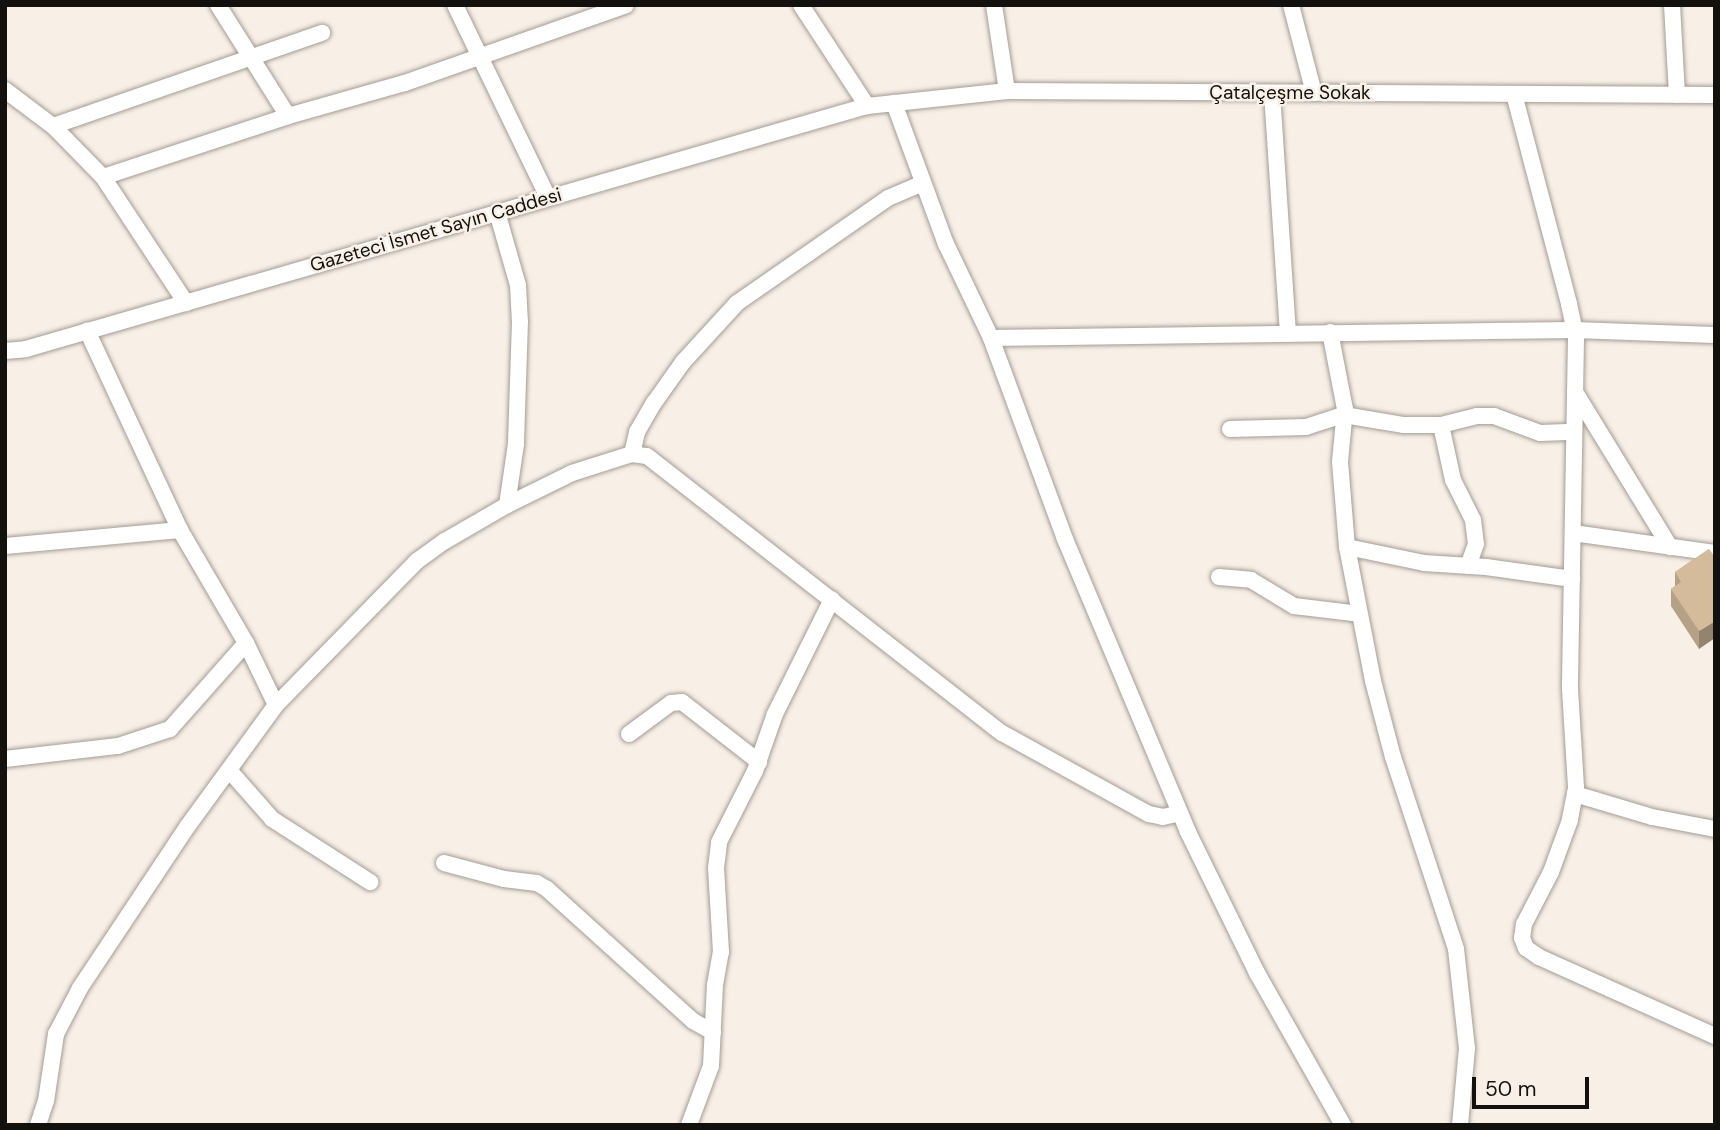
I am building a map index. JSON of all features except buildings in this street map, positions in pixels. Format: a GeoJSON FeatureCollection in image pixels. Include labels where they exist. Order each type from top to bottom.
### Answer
{"type":"FeatureCollection","features":[{"type":"Feature","properties":{"kind":"street"},"geometry":{"type":"LineString","coordinates":[[218,5],[288,116]]}},
{"type":"Feature","properties":{"kind":"street"},"geometry":{"type":"LineString","coordinates":[[455,5],[478,58],[548,197]]}},
{"type":"Feature","properties":{"kind":"street"},"geometry":{"type":"LineString","coordinates":[[103,177],[288,116],[405,83],[626,5]]}},
{"type":"Feature","properties":{"kind":"street"},"geometry":{"type":"LineString","coordinates":[[802,5],[867,106]]}},
{"type":"Feature","properties":{"kind":"street"},"geometry":{"type":"LineString","coordinates":[[994,5],[1007,91]]}},
{"type":"Feature","properties":{"kind":"street"},"geometry":{"type":"LineString","coordinates":[[1291,5],[1314,93]]}},
{"type":"Feature","properties":{"kind":"street"},"geometry":{"type":"LineString","coordinates":[[1672,5],[1677,95]]}},
{"type":"Feature","properties":{"kind":"street"},"geometry":{"type":"LineString","coordinates":[[53,126],[251,55],[322,33]]}},
{"type":"Feature","properties":{"kind":"street"},"geometry":{"type":"LineString","coordinates":[[5,90],[53,126],[103,177],[186,303]]}},
{"type":"Feature","properties":{"kind":"street","name":"Çatalçeşme Sokak"},"geometry":{"type":"LineString","coordinates":[[867,106],[1007,91],[1715,95]]}},
{"type":"Feature","properties":{"kind":"street"},"geometry":{"type":"LineString","coordinates":[[1272,93],[1288,333]]}},
{"type":"Feature","properties":{"kind":"street"},"geometry":{"type":"LineString","coordinates":[[1514,94],[1574,330],[1575,392],[1570,689],[1575,794],[1570,820],[1556,859],[1524,924],[1522,938],[1526,948],[1539,957],[1715,1036]]}},
{"type":"Feature","properties":{"kind":"street"},"geometry":{"type":"LineString","coordinates":[[894,103],[946,244],[991,338],[1065,539],[1180,813],[1226,913],[1343,1125]]}},
{"type":"Feature","properties":{"kind":"street","name":"Gazeteci İsmet Sayın Caddesi"},"geometry":{"type":"LineString","coordinates":[[5,351],[26,349],[867,106]]}},
{"type":"Feature","properties":{"kind":"street"},"geometry":{"type":"LineString","coordinates":[[632,454],[637,432],[654,403],[683,362],[737,303],[888,198],[923,183]]}},
{"type":"Feature","properties":{"kind":"street"},"geometry":{"type":"LineString","coordinates":[[497,212],[518,285],[520,321],[516,444],[507,505]]}},
{"type":"Feature","properties":{"kind":"street"},"geometry":{"type":"LineString","coordinates":[[991,338],[1574,330],[1715,335]]}},
{"type":"Feature","properties":{"kind":"street"},"geometry":{"type":"LineString","coordinates":[[87,331],[180,530],[246,643],[276,705]]}},
{"type":"Feature","properties":{"kind":"street"},"geometry":{"type":"LineString","coordinates":[[1330,332],[1344,415],[1340,463],[1347,547],[1373,681],[1393,757],[1456,949],[1467,1048],[1460,1125]]}},
{"type":"Feature","properties":{"kind":"street"},"geometry":{"type":"LineString","coordinates":[[1575,392],[1670,547]]}},
{"type":"Feature","properties":{"kind":"street"},"geometry":{"type":"LineString","coordinates":[[1230,429],[1306,427],[1344,415],[1404,425],[1441,425],[1477,415],[1494,416],[1540,433],[1574,432]]}},
{"type":"Feature","properties":{"kind":"street"},"geometry":{"type":"LineString","coordinates":[[1441,425],[1454,480],[1473,520],[1476,544],[1468,566]]}},
{"type":"Feature","properties":{"kind":"street"},"geometry":{"type":"LineString","coordinates":[[38,1125],[46,1101],[56,1034],[74,1000],[276,705],[417,561],[507,505],[572,473],[632,454],[647,456],[1002,733],[1149,814],[1163,817],[1180,813]]}},
{"type":"Feature","properties":{"kind":"street"},"geometry":{"type":"LineString","coordinates":[[5,547],[180,530]]}},
{"type":"Feature","properties":{"kind":"street"},"geometry":{"type":"LineString","coordinates":[[1573,533],[1715,553]]}},
{"type":"Feature","properties":{"kind":"street"},"geometry":{"type":"LineString","coordinates":[[1347,547],[1424,564],[1468,566],[1572,579]]}},
{"type":"Feature","properties":{"kind":"street"},"geometry":{"type":"LineString","coordinates":[[1219,577],[1251,580],[1294,606],[1360,614]]}},
{"type":"Feature","properties":{"kind":"street"},"geometry":{"type":"LineString","coordinates":[[690,1125],[710,1066],[720,952],[716,868],[719,842],[759,762],[775,714],[832,599]]}},
{"type":"Feature","properties":{"kind":"street"},"geometry":{"type":"LineString","coordinates":[[5,760],[118,746],[170,729],[246,643]]}},
{"type":"Feature","properties":{"kind":"street"},"geometry":{"type":"LineString","coordinates":[[629,734],[671,703],[682,702],[759,762]]}},
{"type":"Feature","properties":{"kind":"street"},"geometry":{"type":"LineString","coordinates":[[229,770],[272,819],[370,882]]}},
{"type":"Feature","properties":{"kind":"street"},"geometry":{"type":"LineString","coordinates":[[1575,794],[1652,817],[1715,829]]}},
{"type":"Feature","properties":{"kind":"street"},"geometry":{"type":"LineString","coordinates":[[444,863],[504,879],[537,883],[547,888],[694,1021],[713,1032]]}}]}
